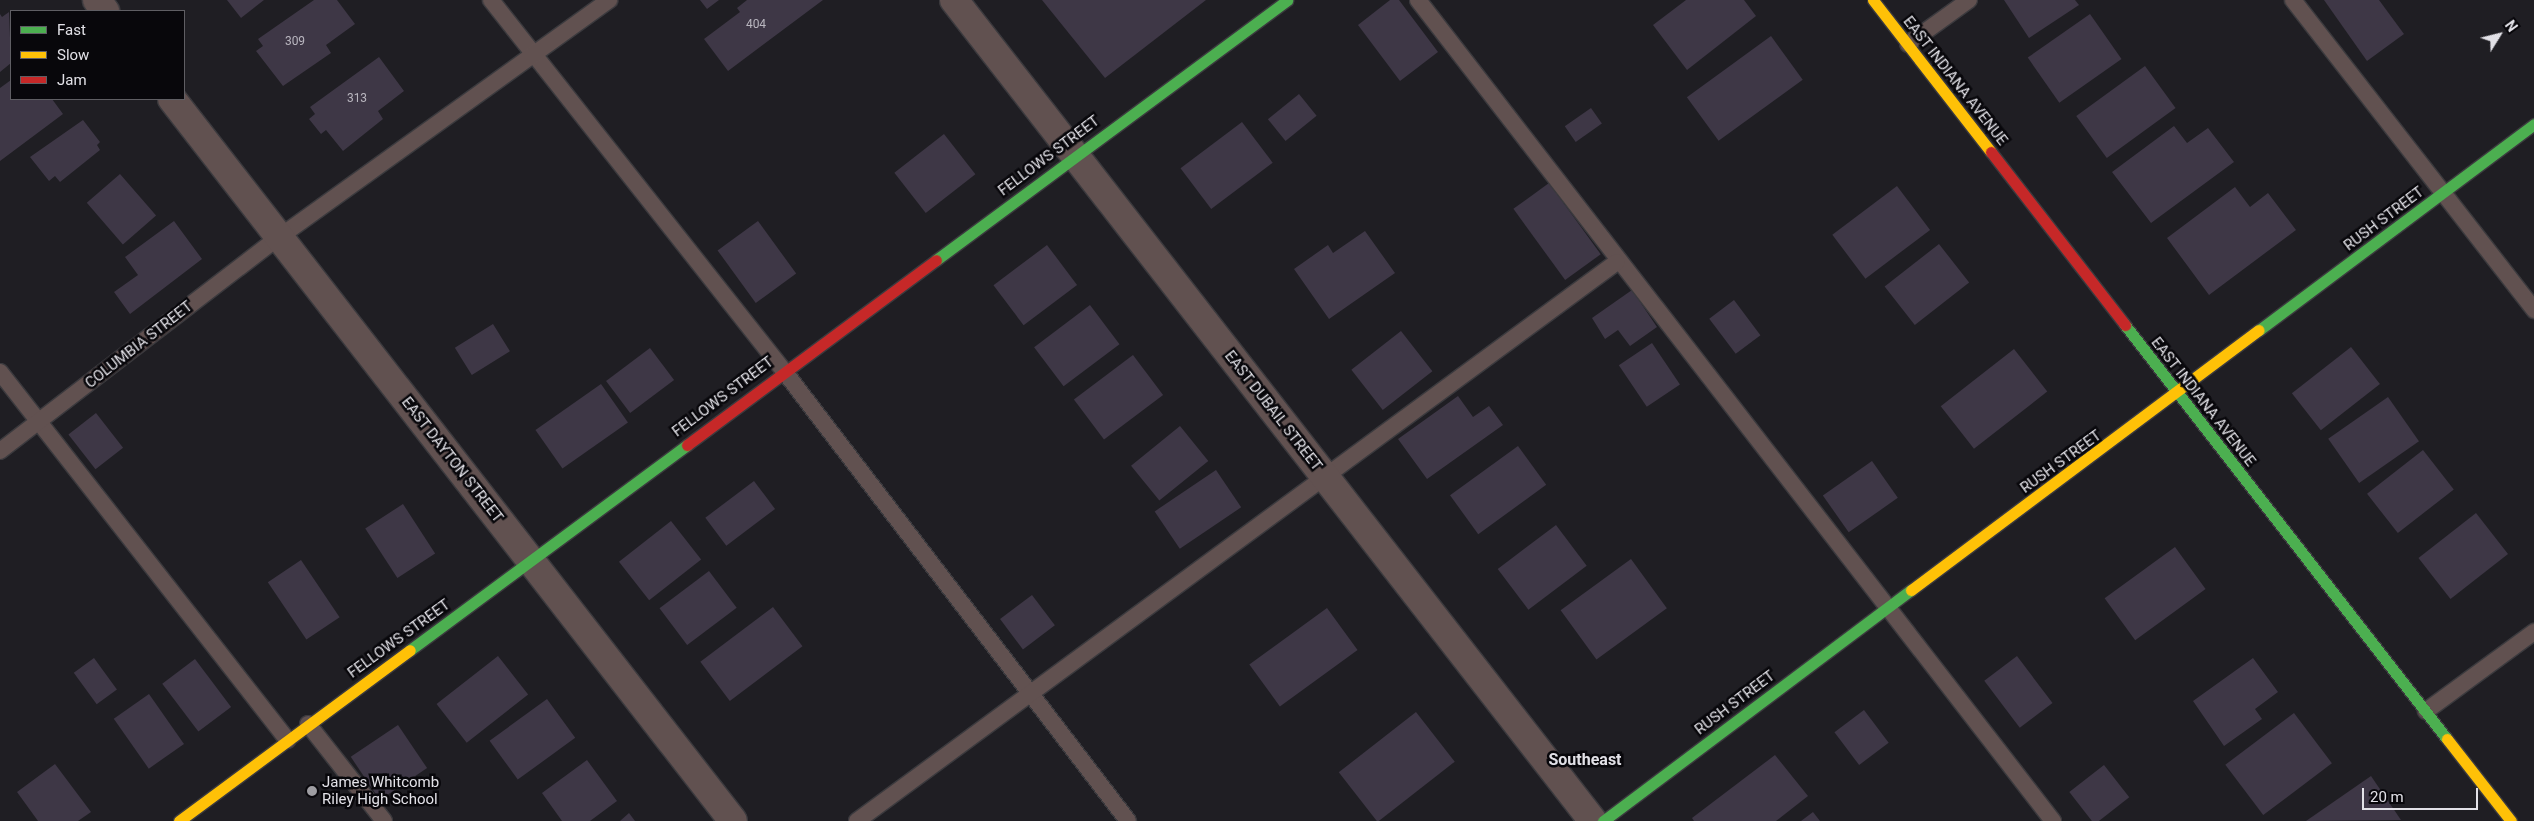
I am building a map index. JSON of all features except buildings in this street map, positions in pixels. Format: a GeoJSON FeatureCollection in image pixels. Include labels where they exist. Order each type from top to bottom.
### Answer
{"type":"FeatureCollection","features":[{"type":"Feature","properties":{"kind":"street"},"geometry":{"type":"LineString","coordinates":[[96,0],[104,10]]}},
{"type":"Feature","properties":{"kind":"street","name":"EAST DUBAIL STREET"},"geometry":{"type":"LineString","coordinates":[[954,0],[1593,821]]}},
{"type":"Feature","properties":{"kind":"street","name":"FELLOWS STREET"},"geometry":{"type":"LineString","coordinates":[[179,821],[784,370],[1287,0]]}},
{"type":"Feature","properties":{"kind":"street","name":"EAST INDIANA AVENUE"},"geometry":{"type":"LineString","coordinates":[[1873,0],[2511,821]]}},
{"type":"Feature","properties":{"kind":"street","name":"EAST DAYTON STREET"},"geometry":{"type":"LineString","coordinates":[[173,100],[278,238],[733,821]]}},
{"type":"Feature","properties":{"kind":"street","name":"RUSH STREET"},"geometry":{"type":"LineString","coordinates":[[1603,821],[2178,394],[2534,124]]}},
{"type":"Feature","properties":{"kind":"lane"},"geometry":{"type":"LineString","coordinates":[[491,0],[784,370],[1128,821]]}},
{"type":"Feature","properties":{"kind":"lane","name":"COLUMBIA STREET"},"geometry":{"type":"LineString","coordinates":[[0,451],[278,238],[534,56],[609,0]]}},
{"type":"Feature","properties":{"kind":"lane"},"geometry":{"type":"LineString","coordinates":[[1418,0],[1616,262],[2054,821]]}},
{"type":"Feature","properties":{"kind":"lane"},"geometry":{"type":"LineString","coordinates":[[1908,44],[1969,0]]}},
{"type":"Feature","properties":{"kind":"lane"},"geometry":{"type":"LineString","coordinates":[[2292,0],[2444,192],[2534,310]]}},
{"type":"Feature","properties":{"kind":"lane"},"geometry":{"type":"LineString","coordinates":[[857,821],[1033,694],[1616,262]]}},
{"type":"Feature","properties":{"kind":"lane"},"geometry":{"type":"LineString","coordinates":[[0,372],[287,740]]}},
{"type":"Feature","properties":{"kind":"lane"},"geometry":{"type":"LineString","coordinates":[[2426,711],[2534,632]]}},
{"type":"Feature","properties":{"kind":"lane"},"geometry":{"type":"LineString","coordinates":[[308,724],[384,821]]}},
{"type":"Feature","properties":{"kind":"traffic: fast"},"geometry":{"type":"LineString","coordinates":[[936,260],[1287,0]]}},
{"type":"Feature","properties":{"kind":"traffic: fast"},"geometry":{"type":"LineString","coordinates":[[2259,330],[2534,124]]}},
{"type":"Feature","properties":{"kind":"traffic: fast"},"geometry":{"type":"LineString","coordinates":[[2125,325],[2447,739]]}},
{"type":"Feature","properties":{"kind":"traffic: fast"},"geometry":{"type":"LineString","coordinates":[[410,650],[687,445]]}},
{"type":"Feature","properties":{"kind":"traffic: fast"},"geometry":{"type":"LineString","coordinates":[[1603,821],[1911,590]]}},
{"type":"Feature","properties":{"kind":"traffic: slow"},"geometry":{"type":"LineString","coordinates":[[1873,0],[1991,152]]}},
{"type":"Feature","properties":{"kind":"traffic: slow"},"geometry":{"type":"LineString","coordinates":[[1911,590],[2259,330]]}},
{"type":"Feature","properties":{"kind":"traffic: slow"},"geometry":{"type":"LineString","coordinates":[[179,821],[410,650]]}},
{"type":"Feature","properties":{"kind":"traffic: slow"},"geometry":{"type":"LineString","coordinates":[[2447,739],[2511,821]]}},
{"type":"Feature","properties":{"kind":"traffic: jam"},"geometry":{"type":"LineString","coordinates":[[1991,152],[2125,325]]}},
{"type":"Feature","properties":{"kind":"traffic: jam"},"geometry":{"type":"LineString","coordinates":[[687,445],[936,260]]}},
{"type":"Feature","properties":{"kind":"place","name":"James Whitcomb Riley High School"},"geometry":{"type":"Point","coordinates":[312,791]}},
{"type":"Feature","properties":{"kind":"district","name":"Southeast"},"geometry":{"type":"Point","coordinates":[1585,760]}}]}
